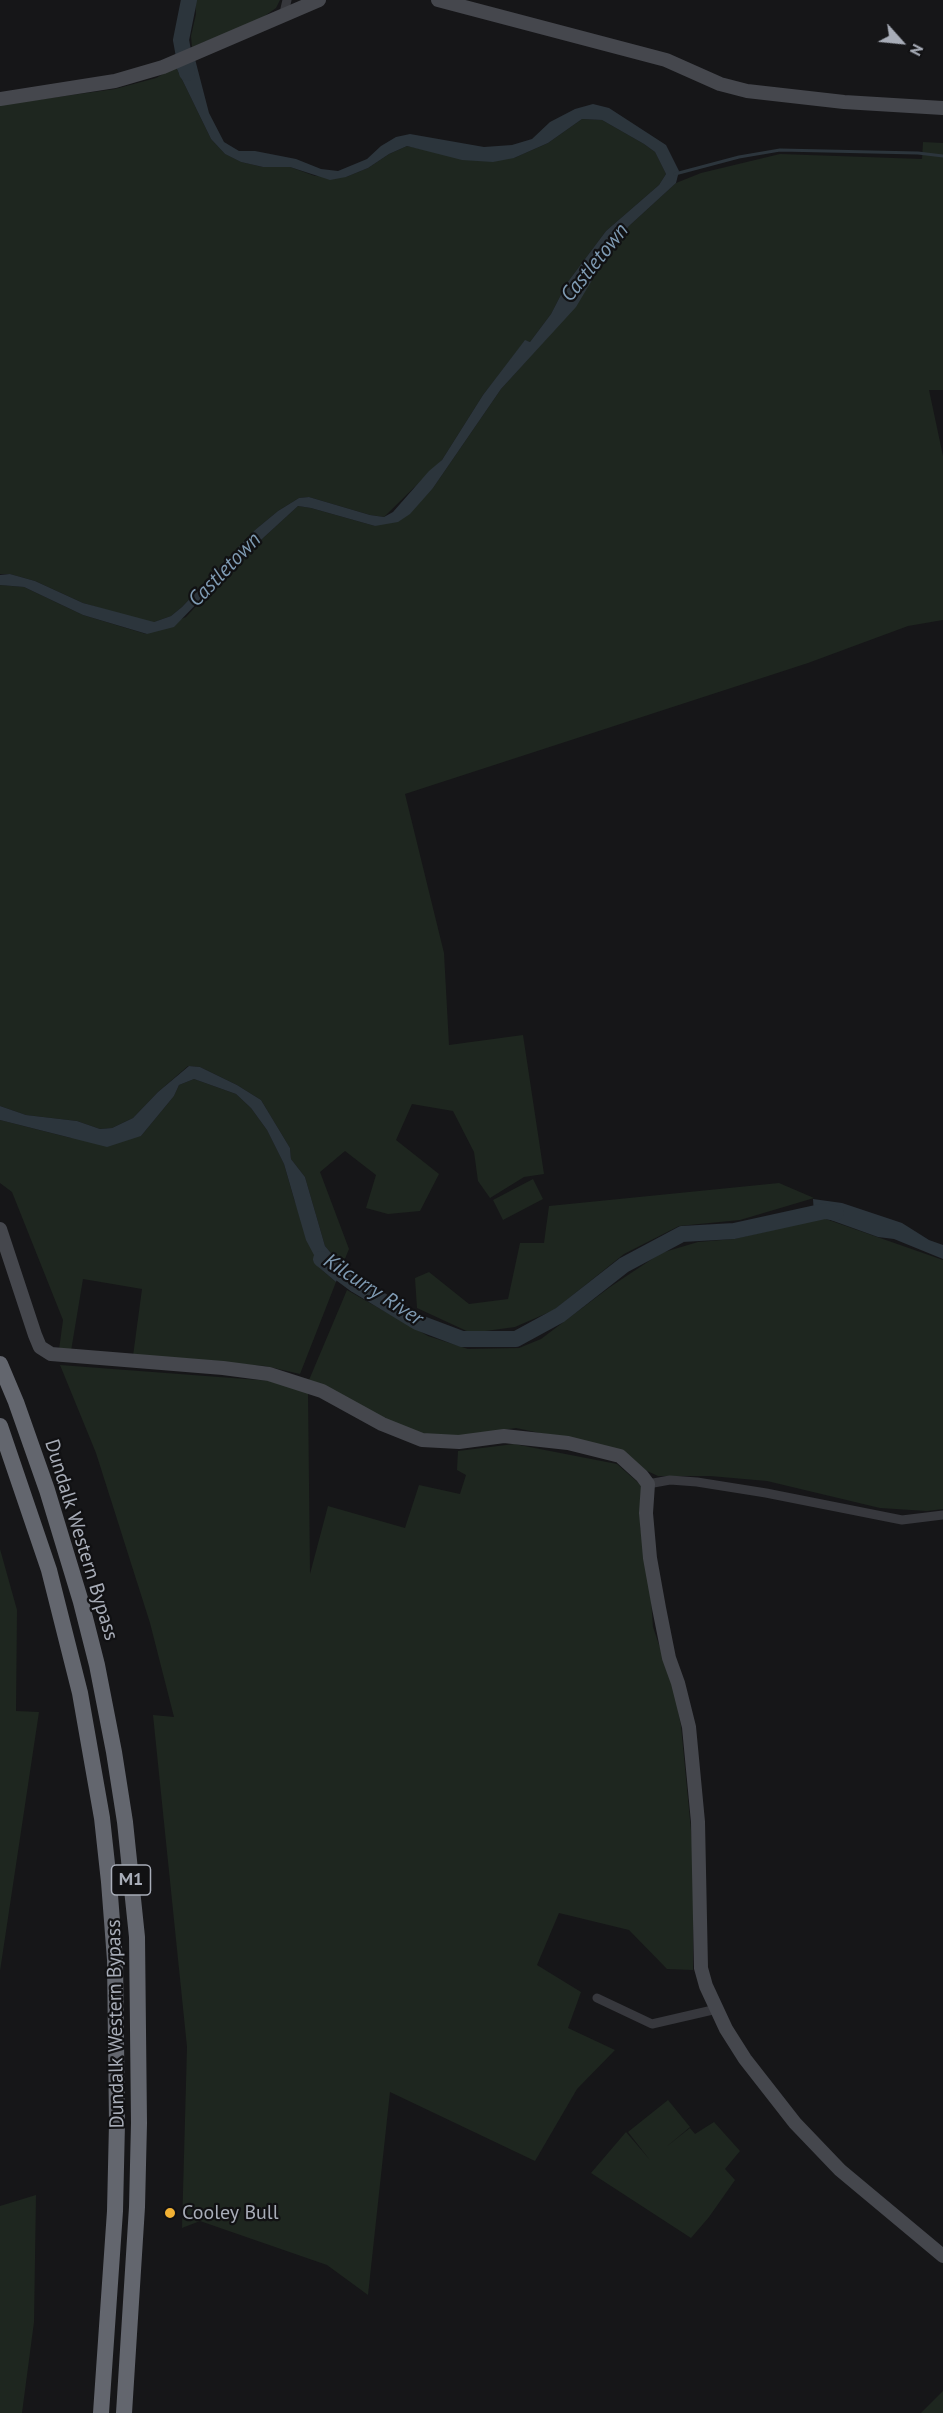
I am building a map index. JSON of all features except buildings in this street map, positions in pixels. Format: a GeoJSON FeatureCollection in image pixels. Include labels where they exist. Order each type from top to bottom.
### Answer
{"type":"FeatureCollection","features":[{"type":"Feature","properties":{"kind":"highway","name":"Dundalk Western Bypass"},"geometry":{"type":"LineString","coordinates":[[0,1364],[47,1490],[81,1602],[97,1665],[125,1822],[137,1937],[139,2123],[138,2207],[124,2413]]}},
{"type":"Feature","properties":{"kind":"highway","name":"Dundalk Western Bypass"},"geometry":{"type":"LineString","coordinates":[[0,1426],[50,1570],[80,1693],[102,1818],[109,1882],[114,1960],[117,2123],[115,2222],[101,2413]]}},
{"type":"Feature","properties":{"kind":"street"},"geometry":{"type":"LineString","coordinates":[[283,16],[287,0]]}},
{"type":"Feature","properties":{"kind":"street"},"geometry":{"type":"LineString","coordinates":[[0,99],[95,85],[163,67],[319,0]]}},
{"type":"Feature","properties":{"kind":"street"},"geometry":{"type":"LineString","coordinates":[[438,0],[666,60],[720,84],[747,91],[844,102],[943,108]]}},
{"type":"Feature","properties":{"kind":"street"},"geometry":{"type":"LineString","coordinates":[[0,1229],[40,1347],[51,1354],[269,1374],[322,1391],[382,1424],[422,1440],[459,1442],[504,1436],[568,1443],[620,1456],[648,1484],[646,1513],[650,1557],[669,1658],[689,1727],[698,1822],[701,1968],[706,1986],[745,2059],[795,2124],[840,2170],[943,2256]]}},
{"type":"Feature","properties":{"kind":"street"},"geometry":{"type":"LineString","coordinates":[[648,1484],[670,1480],[697,1482],[902,1520],[943,1515]]}},
{"type":"Feature","properties":{"kind":"street"},"geometry":{"type":"LineString","coordinates":[[597,1998],[652,2024],[717,2009]]}},
{"type":"Feature","properties":{"kind":"shaded area"},"geometry":{"type":"Polygon","coordinates":[[[195,0],[280,0],[276,8],[259,20],[192,47],[191,36],[196,14],[195,0]]]}},
{"type":"Feature","properties":{"kind":"shaded area"},"geometry":{"type":"Polygon","coordinates":[[[176,67],[211,139],[225,154],[241,162],[263,167],[290,167],[315,176],[346,177],[368,168],[389,154],[407,146],[433,151],[514,158],[548,143],[582,119],[602,120],[644,144],[655,152],[666,174],[659,185],[606,231],[567,283],[551,314],[530,342],[525,341],[483,395],[442,460],[384,517],[309,497],[299,498],[278,511],[255,530],[171,616],[147,622],[83,603],[35,581],[10,574],[0,574],[0,105],[115,89],[156,78],[176,67]]]}},
{"type":"Feature","properties":{"kind":"shaded area"},"geometry":{"type":"Polygon","coordinates":[[[923,142],[943,143],[943,390],[929,390],[943,456],[943,620],[908,626],[808,663],[405,794],[444,953],[449,1045],[523,1035],[544,1174],[524,1177],[490,1198],[478,1181],[474,1152],[453,1111],[412,1104],[396,1140],[439,1174],[420,1211],[388,1214],[366,1208],[376,1175],[345,1151],[320,1172],[349,1249],[342,1266],[325,1246],[305,1177],[291,1159],[290,1148],[261,1100],[200,1067],[188,1066],[133,1118],[112,1128],[100,1129],[77,1121],[26,1115],[0,1106],[0,585],[24,587],[83,615],[146,634],[186,617],[238,561],[298,506],[375,526],[433,488],[501,389],[548,337],[593,279],[613,245],[629,226],[676,183],[701,173],[780,154],[922,159],[923,142]]]}},
{"type":"Feature","properties":{"kind":"shaded area"},"geometry":{"type":"Polygon","coordinates":[[[194,1079],[236,1094],[251,1108],[267,1130],[284,1164],[294,1199],[322,1270],[336,1282],[300,1374],[265,1366],[133,1356],[142,1289],[83,1279],[71,1351],[59,1350],[63,1320],[12,1192],[0,1183],[0,1120],[71,1138],[141,1136],[174,1096],[179,1085],[194,1079]]]}},
{"type":"Feature","properties":{"kind":"shaded area"},"geometry":{"type":"Polygon","coordinates":[[[533,1179],[543,1199],[503,1220],[493,1200],[533,1179]]]}},
{"type":"Feature","properties":{"kind":"shaded area"},"geometry":{"type":"Polygon","coordinates":[[[779,1183],[814,1198],[740,1220],[679,1226],[624,1254],[554,1310],[515,1327],[471,1333],[417,1308],[415,1278],[429,1272],[469,1304],[508,1299],[520,1243],[544,1243],[549,1206],[779,1183]]]}},
{"type":"Feature","properties":{"kind":"shaded area"},"geometry":{"type":"Polygon","coordinates":[[[823,1218],[943,1260],[943,1509],[927,1511],[880,1508],[767,1481],[710,1476],[658,1476],[645,1470],[621,1450],[516,1428],[449,1438],[416,1433],[367,1411],[309,1380],[347,1290],[428,1336],[468,1349],[519,1348],[541,1339],[610,1287],[661,1253],[698,1242],[734,1239],[823,1218]]]}},
{"type":"Feature","properties":{"kind":"shaded area"},"geometry":{"type":"Polygon","coordinates":[[[60,1365],[272,1381],[308,1393],[310,1574],[328,1506],[405,1528],[419,1485],[460,1494],[466,1475],[457,1470],[458,1451],[514,1444],[617,1464],[642,1486],[640,1525],[653,1627],[674,1689],[681,1726],[693,1851],[693,1970],[667,1969],[629,1930],[559,1913],[537,1965],[581,1992],[568,2028],[615,2050],[577,2089],[535,2161],[390,2092],[368,2295],[327,2265],[200,2221],[182,2228],[187,2047],[153,1715],[174,1717],[150,1623],[96,1453],[60,1365]]]}},
{"type":"Feature","properties":{"kind":"shaded area"},"geometry":{"type":"Polygon","coordinates":[[[0,1549],[17,1610],[16,1711],[39,1712],[0,1971],[0,1549]]]}},
{"type":"Feature","properties":{"kind":"shaded area"},"geometry":{"type":"Polygon","coordinates":[[[668,2100],[690,2127],[666,2147],[690,2128],[695,2134],[714,2122],[740,2151],[725,2169],[735,2180],[691,2238],[591,2173],[626,2132],[650,2160],[628,2132],[668,2100]]]}},
{"type":"Feature","properties":{"kind":"shaded area"},"geometry":{"type":"Polygon","coordinates":[[[36,2195],[34,2322],[22,2413],[0,2413],[0,2206],[36,2195]]]}},
{"type":"Feature","properties":{"kind":"shaded area"},"geometry":{"type":"Polygon","coordinates":[[[943,2391],[943,2413],[921,2413],[943,2391]]]}},
{"type":"Feature","properties":{"kind":"water"},"geometry":{"type":"Polygon","coordinates":[[[195,59],[209,113],[224,142],[239,151],[255,151],[296,159],[321,169],[338,171],[367,159],[381,146],[396,137],[410,134],[484,147],[512,145],[532,139],[550,122],[575,109],[593,104],[609,108],[666,145],[679,171],[676,183],[629,226],[613,245],[576,307],[501,389],[433,488],[410,514],[398,522],[375,526],[298,506],[238,561],[174,627],[147,634],[83,615],[24,587],[0,585],[0,575],[10,574],[35,581],[83,603],[154,622],[171,616],[182,607],[255,530],[278,511],[299,498],[309,497],[370,515],[384,517],[393,512],[429,471],[442,460],[483,395],[525,340],[530,342],[551,314],[567,283],[606,231],[659,185],[666,174],[655,152],[644,144],[602,120],[582,119],[548,143],[514,158],[493,162],[462,160],[407,146],[389,154],[368,168],[346,177],[330,180],[290,167],[263,167],[241,162],[225,154],[211,139],[176,67],[195,59]]]}},
{"type":"Feature","properties":{"kind":"water"},"geometry":{"type":"Polygon","coordinates":[[[189,1066],[200,1067],[261,1100],[290,1148],[291,1159],[305,1177],[325,1246],[342,1266],[336,1282],[322,1270],[306,1240],[284,1164],[267,1130],[251,1108],[236,1094],[194,1079],[179,1085],[174,1096],[141,1136],[107,1147],[0,1120],[0,1106],[26,1115],[77,1121],[100,1129],[112,1128],[133,1118],[158,1092],[189,1066]]]}},
{"type":"Feature","properties":{"kind":"water"},"geometry":{"type":"Polygon","coordinates":[[[813,1199],[842,1203],[902,1223],[929,1240],[943,1245],[943,1259],[894,1239],[878,1237],[814,1214],[813,1199]]]}},
{"type":"Feature","properties":{"kind":"waterway","name":"Castletown"},"geometry":{"type":"LineString","coordinates":[[187,73],[181,40],[189,0]]}},
{"type":"Feature","properties":{"kind":"waterway"},"geometry":{"type":"LineString","coordinates":[[675,174],[739,157],[780,150],[918,153],[943,156]]}},
{"type":"Feature","properties":{"kind":"waterway","name":"Kilcurry River"},"geometry":{"type":"LineString","coordinates":[[321,1259],[356,1285],[417,1322],[462,1339],[516,1339],[560,1315],[624,1265],[682,1234],[734,1231],[825,1211],[836,1213]]}},
{"type":"Feature","properties":{"kind":"place","name":"Cooley Bull"},"geometry":{"type":"Point","coordinates":[170,2213]}}]}
